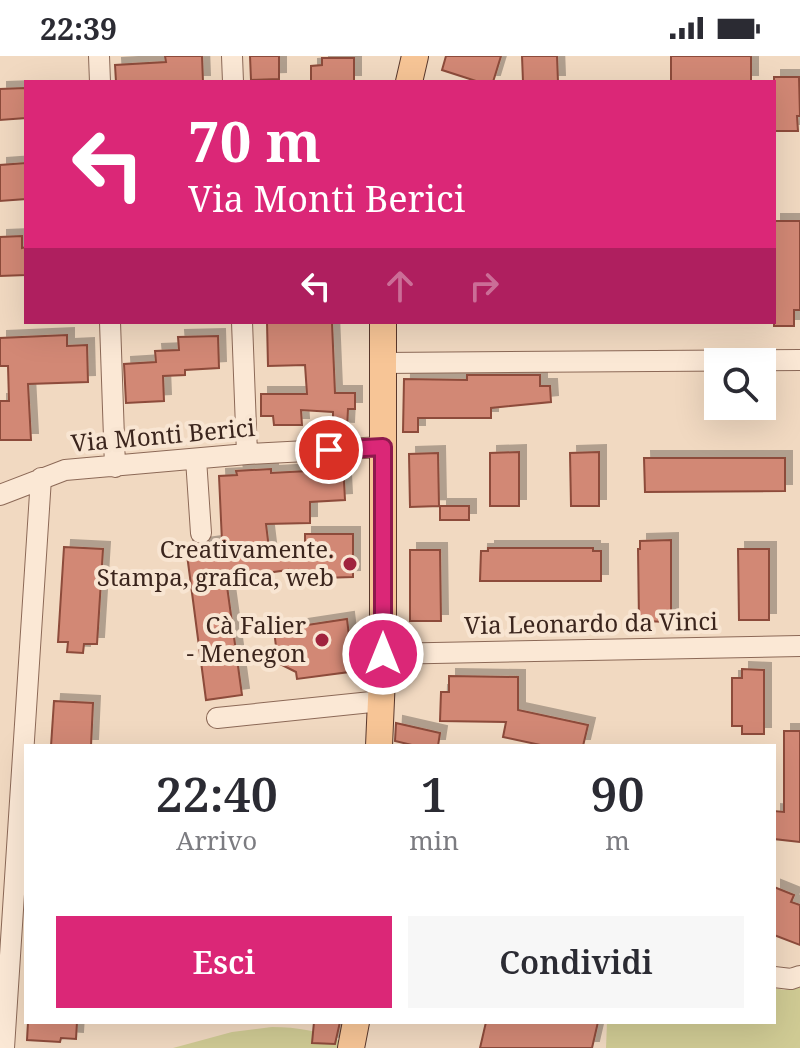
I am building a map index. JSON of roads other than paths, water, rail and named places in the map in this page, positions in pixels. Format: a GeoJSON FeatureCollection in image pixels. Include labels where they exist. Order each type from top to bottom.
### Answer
{"type":"FeatureCollection","features":[{"type":"Feature","properties":{"kind":"main road"},"geometry":{"type":"LineString","coordinates":[[409,80],[415,56]]}},
{"type":"Feature","properties":{"kind":"main road"},"geometry":{"type":"LineString","coordinates":[[379,744],[383,654],[383,324]]}},
{"type":"Feature","properties":{"kind":"main road"},"geometry":{"type":"LineString","coordinates":[[351,1048],[356,1024]]}},
{"type":"Feature","properties":{"kind":"street"},"geometry":{"type":"LineString","coordinates":[[99,56],[100,80]]}},
{"type":"Feature","properties":{"kind":"street"},"geometry":{"type":"LineString","coordinates":[[232,56],[233,80]]}},
{"type":"Feature","properties":{"kind":"street"},"geometry":{"type":"LineString","coordinates":[[110,324],[115,467]]}},
{"type":"Feature","properties":{"kind":"street"},"geometry":{"type":"LineString","coordinates":[[242,324],[247,454]]}},
{"type":"Feature","properties":{"kind":"street"},"geometry":{"type":"LineString","coordinates":[[383,363],[800,360]]}},
{"type":"Feature","properties":{"kind":"street","name":"Via Monti Berici"},"geometry":{"type":"LineString","coordinates":[[0,495],[65,470],[247,454],[383,447]]}},
{"type":"Feature","properties":{"kind":"street"},"geometry":{"type":"LineString","coordinates":[[196,459],[201,533]]}},
{"type":"Feature","properties":{"kind":"street"},"geometry":{"type":"LineString","coordinates":[[28,744],[41,478]]}},
{"type":"Feature","properties":{"kind":"street","name":"Via Leonardo da Vinci"},"geometry":{"type":"LineString","coordinates":[[383,654],[800,646]]}},
{"type":"Feature","properties":{"kind":"street"},"geometry":{"type":"LineString","coordinates":[[217,718],[381,701]]}},
{"type":"Feature","properties":{"kind":"street"},"geometry":{"type":"LineString","coordinates":[[4,1048],[20,897],[24,817]]}},
{"type":"Feature","properties":{"kind":"street"},"geometry":{"type":"LineString","coordinates":[[776,977],[791,979],[800,976]]}},
{"type":"Feature","properties":{"kind":"place","name":"Creativamente. Stampa, grafica, web"},"geometry":{"type":"Point","coordinates":[350,564]}},
{"type":"Feature","properties":{"kind":"place","name":"Cà Falier - Menegon"},"geometry":{"type":"Point","coordinates":[322,640]}}]}
